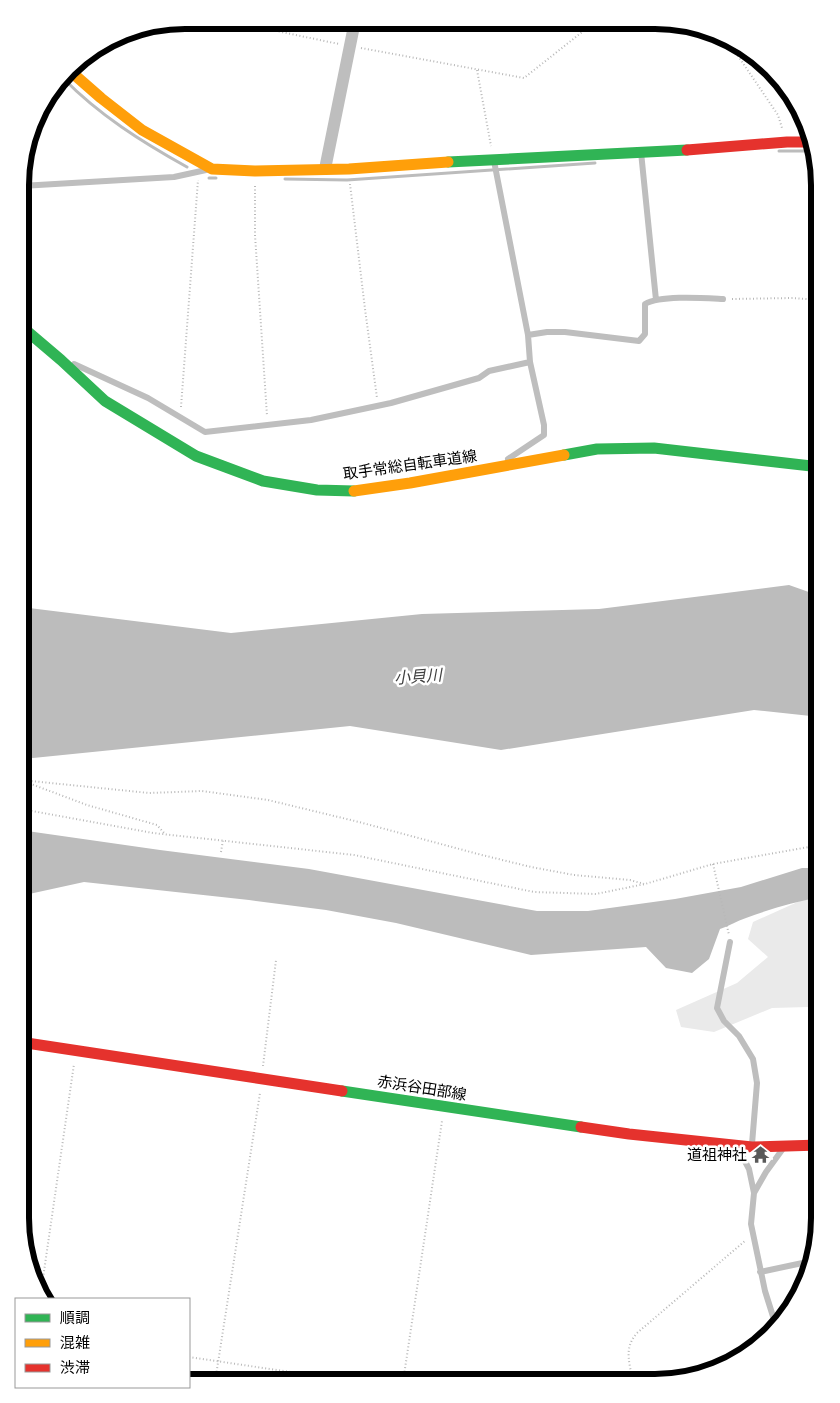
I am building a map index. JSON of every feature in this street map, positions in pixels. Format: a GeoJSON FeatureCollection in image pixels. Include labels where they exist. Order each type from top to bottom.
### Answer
{"type":"FeatureCollection","features":[{"type":"Feature","properties":{"kind":"street"},"geometry":{"type":"LineString","coordinates":[[325,169],[353,29]]}},
{"type":"Feature","properties":{"kind":"street"},"geometry":{"type":"LineString","coordinates":[[75,75],[142,130],[212,169],[255,171],[349,169],[805,142]]}},
{"type":"Feature","properties":{"kind":"street","name":"取手常総自転車道線"},"geometry":{"type":"LineString","coordinates":[[29,333],[105,401],[196,456],[263,481],[317,490],[357,491],[597,449],[654,448],[811,464]]}},
{"type":"Feature","properties":{"kind":"street","name":"赤浜谷田部線"},"geometry":{"type":"LineString","coordinates":[[29,1043],[629,1134],[736,1146],[811,1146]]}},
{"type":"Feature","properties":{"kind":"lane"},"geometry":{"type":"LineString","coordinates":[[641,152],[656,300]]}},
{"type":"Feature","properties":{"kind":"lane"},"geometry":{"type":"LineString","coordinates":[[494,159],[528,335],[530,362],[544,425],[544,435],[498,467]]}},
{"type":"Feature","properties":{"kind":"lane"},"geometry":{"type":"LineString","coordinates":[[29,186],[174,177],[212,169]]}},
{"type":"Feature","properties":{"kind":"lane"},"geometry":{"type":"LineString","coordinates":[[528,335],[566,332],[639,341],[644,334],[645,304],[652,300],[694,297],[722,299]]}},
{"type":"Feature","properties":{"kind":"lane"},"geometry":{"type":"LineString","coordinates":[[61,360],[85,368],[148,398],[205,432],[311,420],[379,406],[479,378],[489,370],[530,362]]}},
{"type":"Feature","properties":{"kind":"lane"},"geometry":{"type":"LineString","coordinates":[[730,942],[717,1008],[724,1022],[739,1036],[753,1059],[757,1083],[752,1147]]}},
{"type":"Feature","properties":{"kind":"lane"},"geometry":{"type":"LineString","coordinates":[[736,1146],[749,1169],[754,1193],[751,1224],[760,1272],[774,1319]]}},
{"type":"Feature","properties":{"kind":"lane"},"geometry":{"type":"LineString","coordinates":[[754,1193],[766,1172],[785,1147]]}},
{"type":"Feature","properties":{"kind":"lane"},"geometry":{"type":"LineString","coordinates":[[760,1272],[804,1263]]}},
{"type":"Feature","properties":{"kind":"path"},"geometry":{"type":"LineString","coordinates":[[268,29],[524,78],[586,29]]}},
{"type":"Feature","properties":{"kind":"path"},"geometry":{"type":"LineString","coordinates":[[735,51],[778,115],[787,142]]}},
{"type":"Feature","properties":{"kind":"path"},"geometry":{"type":"LineString","coordinates":[[477,70],[494,159]]}},
{"type":"Feature","properties":{"kind":"path"},"geometry":{"type":"LineString","coordinates":[[349,169],[364,309],[379,406]]}},
{"type":"Feature","properties":{"kind":"path"},"geometry":{"type":"LineString","coordinates":[[255,171],[255,235],[268,425]]}},
{"type":"Feature","properties":{"kind":"path"},"geometry":{"type":"LineString","coordinates":[[180,418],[198,172]]}},
{"type":"Feature","properties":{"kind":"path"},"geometry":{"type":"LineString","coordinates":[[722,299],[811,299]]}},
{"type":"Feature","properties":{"kind":"path"},"geometry":{"type":"LineString","coordinates":[[29,781],[149,793],[202,791],[268,800],[531,867],[574,875],[630,880],[645,884]]}},
{"type":"Feature","properties":{"kind":"path"},"geometry":{"type":"LineString","coordinates":[[29,783],[87,805],[157,825],[166,834]]}},
{"type":"Feature","properties":{"kind":"path"},"geometry":{"type":"LineString","coordinates":[[29,811],[166,834],[354,854],[534,892],[596,894],[645,884],[713,864],[811,847]]}},
{"type":"Feature","properties":{"kind":"path"},"geometry":{"type":"LineString","coordinates":[[220,852],[223,840]]}},
{"type":"Feature","properties":{"kind":"path"},"geometry":{"type":"LineString","coordinates":[[713,864],[728,930]]}},
{"type":"Feature","properties":{"kind":"path"},"geometry":{"type":"LineString","coordinates":[[216,1374],[262,1078],[276,960]]}},
{"type":"Feature","properties":{"kind":"path"},"geometry":{"type":"LineString","coordinates":[[43,1281],[76,1050]]}},
{"type":"Feature","properties":{"kind":"path"},"geometry":{"type":"LineString","coordinates":[[404,1374],[444,1106]]}},
{"type":"Feature","properties":{"kind":"path"},"geometry":{"type":"LineString","coordinates":[[632,1374],[628,1353],[630,1340],[637,1332],[744,1242],[749,1237],[751,1224]]}},
{"type":"Feature","properties":{"kind":"path"},"geometry":{"type":"LineString","coordinates":[[190,1357],[305,1374]]}},
{"type":"Feature","properties":{"kind":"shaded area"},"geometry":{"type":"Polygon","coordinates":[[[811,899],[811,1006],[772,1008],[714,1032],[681,1027],[676,1010],[737,983],[768,957],[748,939],[753,922],[802,900],[811,899]]]}},
{"type":"Feature","properties":{"kind":"water","name":"小貝川"},"geometry":{"type":"Polygon","coordinates":[[[789,585],[811,593],[811,716],[754,710],[501,750],[350,726],[29,757],[29,608],[231,633],[422,614],[599,609],[789,585]]]}},
{"type":"Feature","properties":{"kind":"water"},"geometry":{"type":"Polygon","coordinates":[[[29,831],[309,869],[537,911],[588,911],[675,899],[741,887],[802,868],[811,868],[811,899],[773,909],[720,929],[709,959],[692,973],[666,968],[646,947],[531,955],[396,923],[326,910],[84,882],[29,894],[29,831]]]}},
{"type":"Feature","properties":{"kind":"waterway"},"geometry":{"type":"LineString","coordinates":[[68,82],[106,116],[154,148],[187,167]]}},
{"type":"Feature","properties":{"kind":"waterway"},"geometry":{"type":"LineString","coordinates":[[779,151],[807,151]]}},
{"type":"Feature","properties":{"kind":"waterway"},"geometry":{"type":"LineString","coordinates":[[285,179],[347,180],[595,163]]}},
{"type":"Feature","properties":{"kind":"waterway"},"geometry":{"type":"LineString","coordinates":[[209,178],[216,178]]}},
{"type":"Feature","properties":{"kind":"traffic: fast"},"geometry":{"type":"LineString","coordinates":[[448,162],[687,150]]}},
{"type":"Feature","properties":{"kind":"traffic: fast"},"geometry":{"type":"LineString","coordinates":[[29,333],[105,401],[196,456],[263,481],[317,490],[354,491]]}},
{"type":"Feature","properties":{"kind":"traffic: fast"},"geometry":{"type":"LineString","coordinates":[[564,455],[597,449],[654,448],[811,466]]}},
{"type":"Feature","properties":{"kind":"traffic: fast"},"geometry":{"type":"LineString","coordinates":[[342,1091],[581,1127]]}},
{"type":"Feature","properties":{"kind":"traffic: slow"},"geometry":{"type":"LineString","coordinates":[[75,75],[142,130],[212,169],[255,171],[349,169],[448,162]]}},
{"type":"Feature","properties":{"kind":"traffic: slow"},"geometry":{"type":"LineString","coordinates":[[354,491],[410,483],[564,455]]}},
{"type":"Feature","properties":{"kind":"traffic: jam"},"geometry":{"type":"LineString","coordinates":[[687,150],[805,142]]}},
{"type":"Feature","properties":{"kind":"traffic: jam"},"geometry":{"type":"LineString","coordinates":[[29,1043],[342,1091]]}},
{"type":"Feature","properties":{"kind":"traffic: jam"},"geometry":{"type":"LineString","coordinates":[[581,1127],[752,1147],[811,1145]]}},
{"type":"Feature","properties":{"kind":"place","name":"道祖神社"},"geometry":{"type":"Point","coordinates":[761,1155]}}]}
